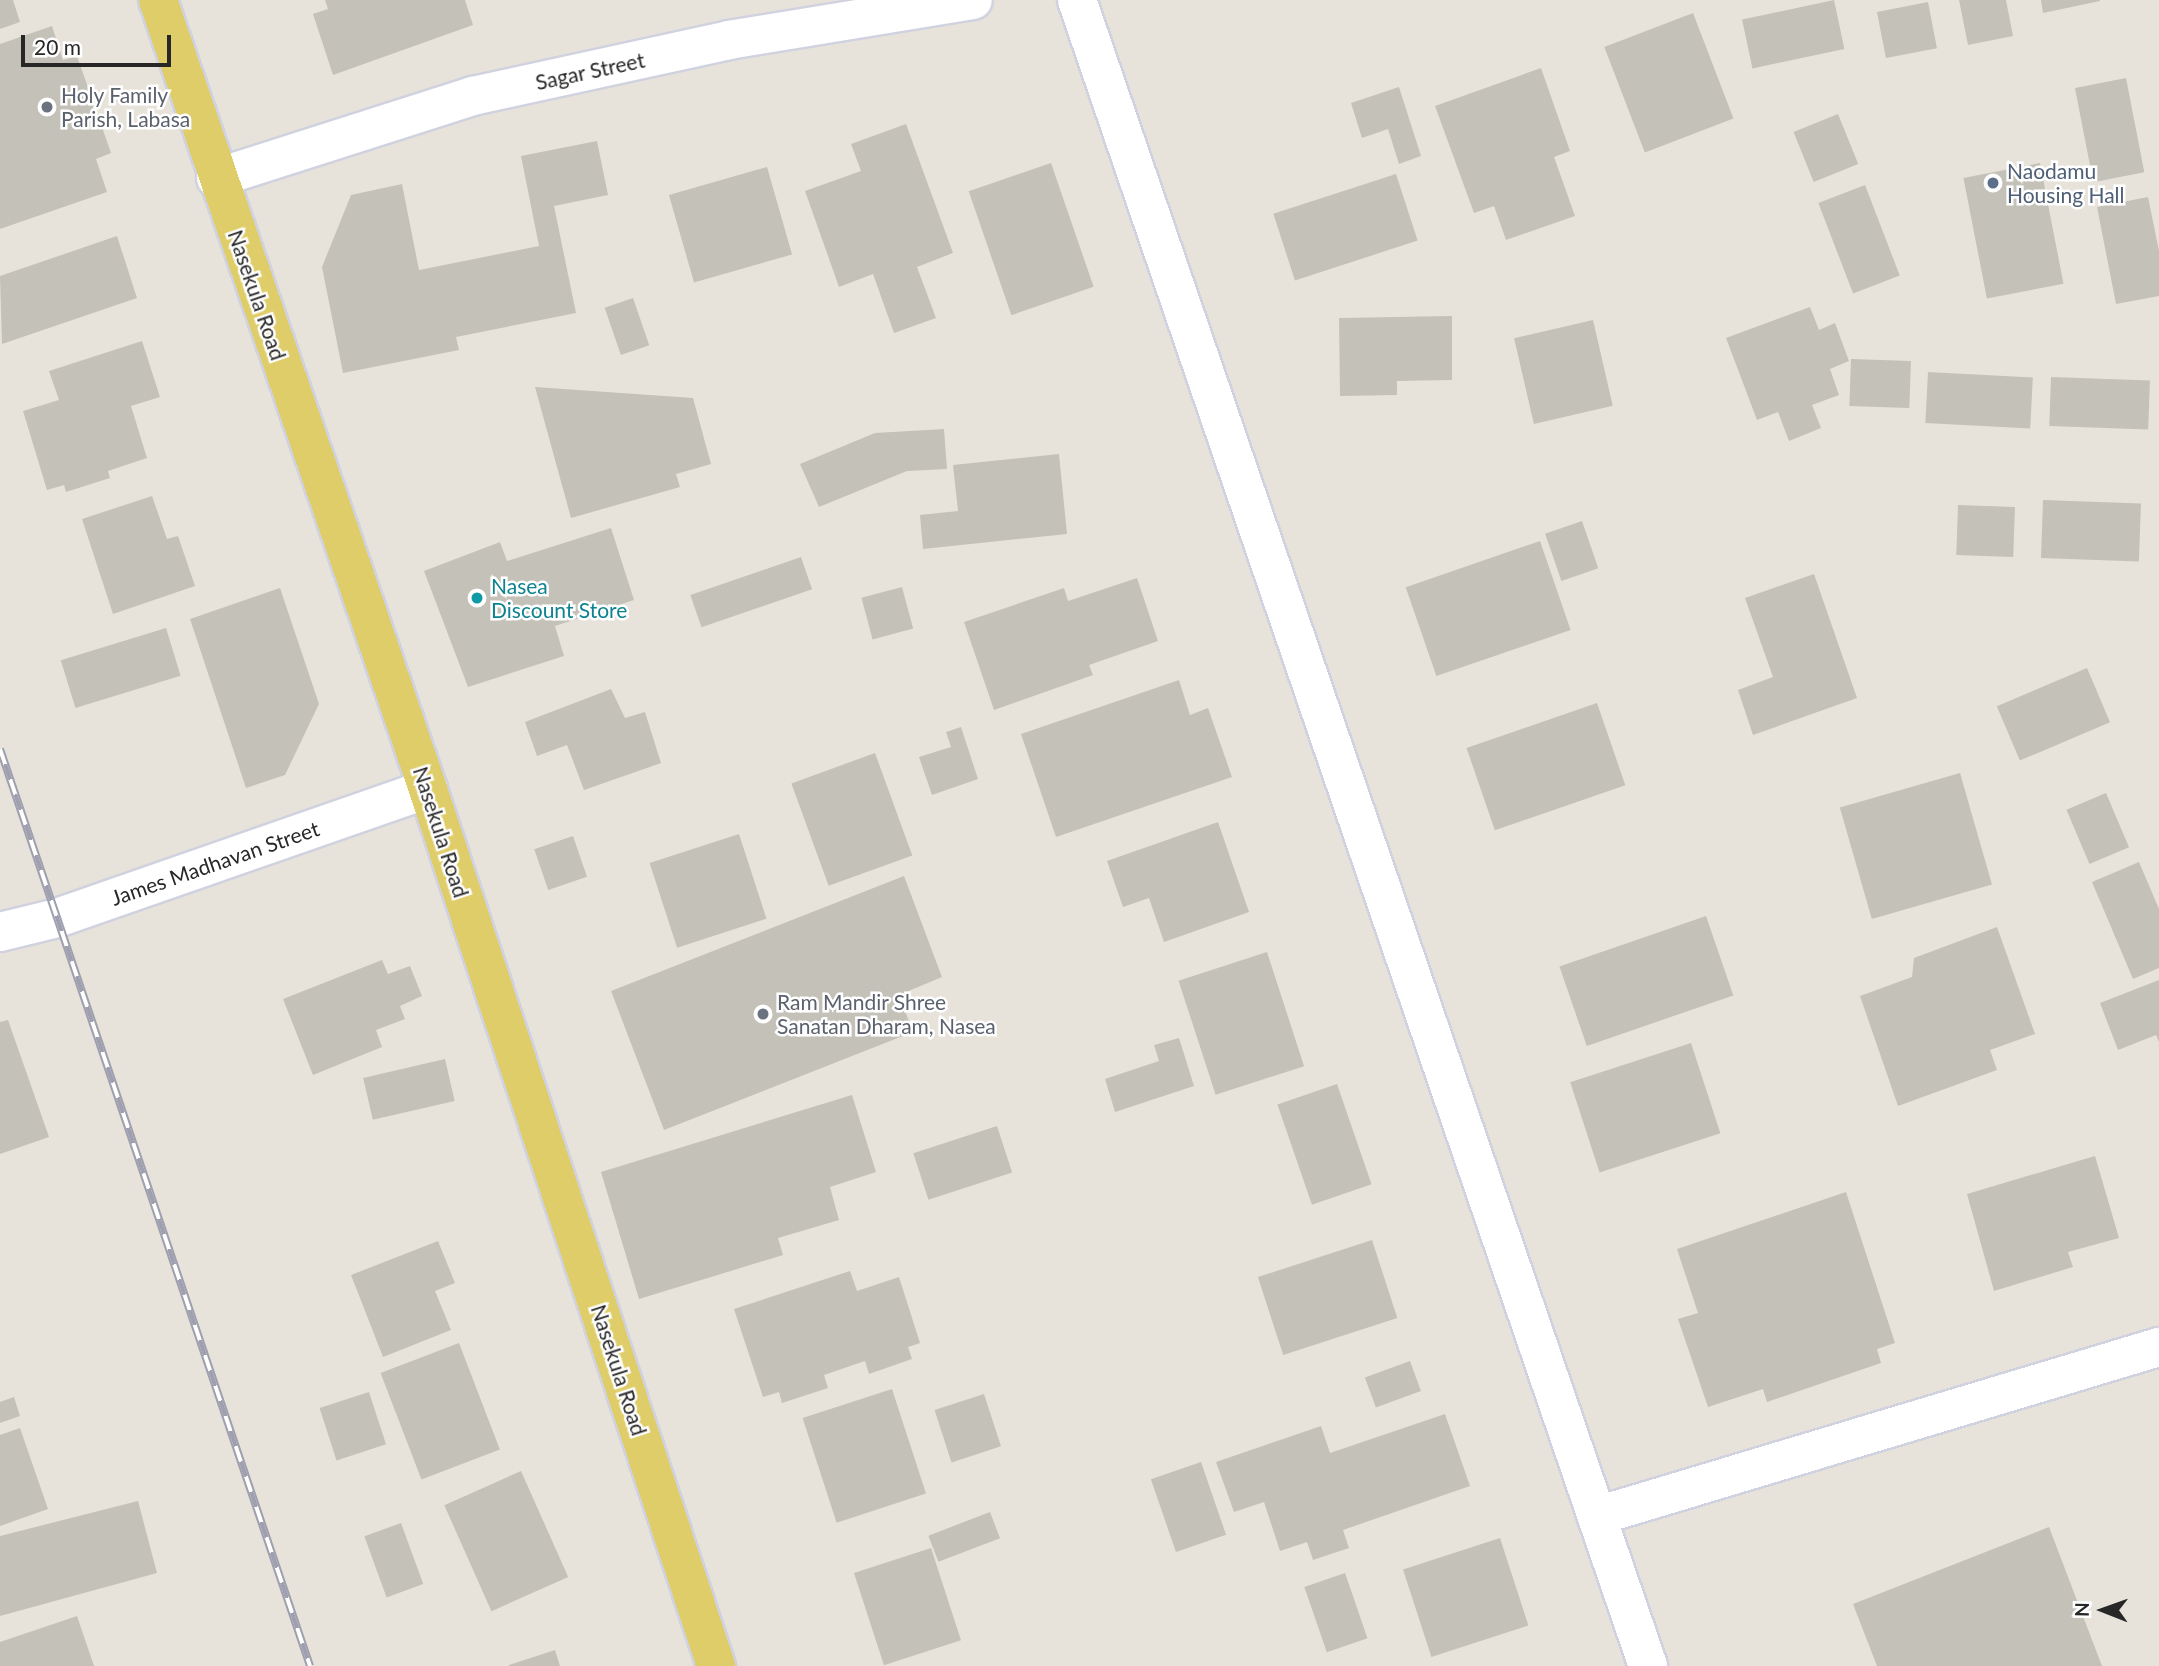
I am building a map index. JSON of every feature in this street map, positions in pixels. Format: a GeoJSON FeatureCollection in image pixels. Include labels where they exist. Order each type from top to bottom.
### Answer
{"type":"FeatureCollection","features":[{"type":"Feature","properties":{"kind":"main road","name":"Nasekula Road"},"geometry":{"type":"LineString","coordinates":[[158,0],[216,178],[428,789],[716,1666]]}},
{"type":"Feature","properties":{"kind":"street","name":"Sagar Street"},"geometry":{"type":"LineString","coordinates":[[216,178],[473,96],[729,40],[973,0]]}},
{"type":"Feature","properties":{"kind":"street"},"geometry":{"type":"LineString","coordinates":[[1077,0],[1648,1666]]}},
{"type":"Feature","properties":{"kind":"street","name":"James Madhavan Street"},"geometry":{"type":"LineString","coordinates":[[0,932],[57,918],[428,789]]}},
{"type":"Feature","properties":{"kind":"street"},"geometry":{"type":"LineString","coordinates":[[1597,1516],[2159,1347]]}},
{"type":"Feature","properties":{"kind":"building"},"geometry":{"type":"Polygon","coordinates":[[[0,0],[13,0],[20,22],[0,29],[0,0]]]}},
{"type":"Feature","properties":{"kind":"building"},"geometry":{"type":"Polygon","coordinates":[[[325,0],[465,0],[473,25],[333,75],[313,14],[328,9],[325,0]]]}},
{"type":"Feature","properties":{"kind":"building"},"geometry":{"type":"Polygon","coordinates":[[[1834,0],[1844,49],[1752,68],[1742,20],[1834,0]]]}},
{"type":"Feature","properties":{"kind":"building"},"geometry":{"type":"Polygon","coordinates":[[[1959,0],[2006,0],[2013,36],[1968,45],[1959,0]]]}},
{"type":"Feature","properties":{"kind":"building"},"geometry":{"type":"Polygon","coordinates":[[[2041,0],[2100,0],[2100,1],[2043,13],[2041,0]]]}},
{"type":"Feature","properties":{"kind":"building"},"geometry":{"type":"Polygon","coordinates":[[[1928,2],[1937,48],[1886,58],[1877,12],[1928,2]]]}},
{"type":"Feature","properties":{"kind":"building"},"geometry":{"type":"Polygon","coordinates":[[[1693,13],[1733,118],[1645,153],[1604,47],[1693,13]]]}},
{"type":"Feature","properties":{"kind":"building","name":"Holy Family Parish, Labasa"},"geometry":{"type":"Polygon","coordinates":[[[52,26],[63,60],[77,56],[111,153],[96,159],[107,192],[0,229],[0,44],[52,26]]]}},
{"type":"Feature","properties":{"kind":"building"},"geometry":{"type":"Polygon","coordinates":[[[1541,68],[1570,151],[1554,157],[1575,216],[1506,240],[1494,206],[1474,213],[1435,106],[1541,68]]]}},
{"type":"Feature","properties":{"kind":"building"},"geometry":{"type":"Polygon","coordinates":[[[2126,78],[2144,172],[2093,182],[2075,88],[2126,78]]]}},
{"type":"Feature","properties":{"kind":"building"},"geometry":{"type":"Polygon","coordinates":[[[1399,87],[1421,156],[1399,164],[1388,129],[1362,138],[1351,103],[1399,87]]]}},
{"type":"Feature","properties":{"kind":"building"},"geometry":{"type":"Polygon","coordinates":[[[1838,114],[1858,164],[1814,182],[1793,132],[1838,114]]]}},
{"type":"Feature","properties":{"kind":"building"},"geometry":{"type":"Polygon","coordinates":[[[906,124],[953,253],[917,267],[936,318],[894,333],[873,274],[839,287],[805,191],[861,171],[851,144],[906,124]]]}},
{"type":"Feature","properties":{"kind":"building"},"geometry":{"type":"Polygon","coordinates":[[[597,141],[608,195],[554,206],[576,313],[456,337],[459,350],[343,373],[322,267],[351,195],[402,184],[419,270],[539,246],[521,156],[597,141]]]}},
{"type":"Feature","properties":{"kind":"building"},"geometry":{"type":"Polygon","coordinates":[[[1051,163],[1094,287],[1011,315],[969,191],[1051,163]]]}},
{"type":"Feature","properties":{"kind":"building"},"geometry":{"type":"Polygon","coordinates":[[[2040,163],[2063,284],[1987,299],[1963,178],[2040,163]]]}},
{"type":"Feature","properties":{"kind":"building"},"geometry":{"type":"Polygon","coordinates":[[[767,167],[792,254],[694,283],[669,195],[767,167]]]}},
{"type":"Feature","properties":{"kind":"building"},"geometry":{"type":"Polygon","coordinates":[[[1396,174],[1418,241],[1295,280],[1273,214],[1396,174]]]}},
{"type":"Feature","properties":{"kind":"building"},"geometry":{"type":"Polygon","coordinates":[[[1865,185],[1900,276],[1853,293],[1818,203],[1865,185]]]}},
{"type":"Feature","properties":{"kind":"building"},"geometry":{"type":"Polygon","coordinates":[[[2148,197],[2159,251],[2159,296],[2116,304],[2097,207],[2148,197]]]}},
{"type":"Feature","properties":{"kind":"building"},"geometry":{"type":"Polygon","coordinates":[[[117,236],[137,298],[2,344],[0,276],[117,236]]]}},
{"type":"Feature","properties":{"kind":"building"},"geometry":{"type":"Polygon","coordinates":[[[633,298],[649,345],[621,355],[605,308],[633,298]]]}},
{"type":"Feature","properties":{"kind":"building"},"geometry":{"type":"Polygon","coordinates":[[[1810,307],[1819,330],[1835,323],[1849,361],[1830,369],[1839,395],[1812,405],[1821,428],[1789,441],[1778,412],[1757,420],[1726,338],[1810,307]]]}},
{"type":"Feature","properties":{"kind":"building"},"geometry":{"type":"Polygon","coordinates":[[[1452,316],[1452,380],[1397,381],[1397,395],[1340,396],[1339,318],[1452,316]]]}},
{"type":"Feature","properties":{"kind":"building"},"geometry":{"type":"Polygon","coordinates":[[[1593,320],[1613,406],[1534,424],[1514,338],[1593,320]]]}},
{"type":"Feature","properties":{"kind":"building"},"geometry":{"type":"Polygon","coordinates":[[[142,341],[160,397],[131,406],[147,458],[108,471],[110,478],[66,492],[64,485],[47,490],[23,411],[59,400],[49,371],[142,341]]]}},
{"type":"Feature","properties":{"kind":"building"},"geometry":{"type":"Polygon","coordinates":[[[1851,359],[1911,361],[1909,408],[1849,406],[1851,359]]]}},
{"type":"Feature","properties":{"kind":"building"},"geometry":{"type":"Polygon","coordinates":[[[1928,372],[2033,377],[2030,428],[1925,423],[1928,372]]]}},
{"type":"Feature","properties":{"kind":"building"},"geometry":{"type":"Polygon","coordinates":[[[2051,377],[2150,380],[2148,429],[2049,426],[2051,377]]]}},
{"type":"Feature","properties":{"kind":"building"},"geometry":{"type":"Polygon","coordinates":[[[535,387],[693,398],[711,464],[676,474],[680,487],[571,518],[535,387]]]}},
{"type":"Feature","properties":{"kind":"building"},"geometry":{"type":"Polygon","coordinates":[[[944,429],[947,469],[907,471],[819,507],[800,464],[875,433],[944,429]]]}},
{"type":"Feature","properties":{"kind":"building"},"geometry":{"type":"Polygon","coordinates":[[[1059,454],[1067,534],[923,549],[920,515],[958,511],[953,465],[1059,454]]]}},
{"type":"Feature","properties":{"kind":"building"},"geometry":{"type":"Polygon","coordinates":[[[152,496],[167,539],[178,536],[195,586],[113,614],[82,519],[152,496]]]}},
{"type":"Feature","properties":{"kind":"building"},"geometry":{"type":"Polygon","coordinates":[[[2043,500],[2141,503],[2139,561],[2041,558],[2043,500]]]}},
{"type":"Feature","properties":{"kind":"building"},"geometry":{"type":"Polygon","coordinates":[[[1958,505],[2015,507],[2013,557],[1956,555],[1958,505]]]}},
{"type":"Feature","properties":{"kind":"building"},"geometry":{"type":"Polygon","coordinates":[[[1582,521],[1598,568],[1561,581],[1545,534],[1582,521]]]}},
{"type":"Feature","properties":{"kind":"building"},"geometry":{"type":"Polygon","coordinates":[[[611,528],[634,600],[555,626],[564,656],[468,687],[424,571],[500,542],[507,561],[611,528]]]}},
{"type":"Feature","properties":{"kind":"building"},"geometry":{"type":"Polygon","coordinates":[[[1540,541],[1571,630],[1436,676],[1406,587],[1540,541]]]}},
{"type":"Feature","properties":{"kind":"building"},"geometry":{"type":"Polygon","coordinates":[[[801,557],[812,589],[701,627],[690,595],[801,557]]]}},
{"type":"Feature","properties":{"kind":"building"},"geometry":{"type":"Polygon","coordinates":[[[1814,574],[1857,698],[1753,735],[1738,690],[1773,677],[1745,598],[1814,574]]]}},
{"type":"Feature","properties":{"kind":"building"},"geometry":{"type":"Polygon","coordinates":[[[1137,578],[1158,641],[1089,665],[1093,675],[994,710],[964,622],[1064,588],[1068,601],[1137,578]]]}},
{"type":"Feature","properties":{"kind":"building"},"geometry":{"type":"Polygon","coordinates":[[[902,587],[913,629],[873,639],[861,598],[902,587]]]}},
{"type":"Feature","properties":{"kind":"building"},"geometry":{"type":"Polygon","coordinates":[[[280,588],[319,704],[285,775],[246,788],[190,619],[280,588]]]}},
{"type":"Feature","properties":{"kind":"building"},"geometry":{"type":"Polygon","coordinates":[[[166,628],[181,676],[75,708],[61,660],[166,628]]]}},
{"type":"Feature","properties":{"kind":"building"},"geometry":{"type":"Polygon","coordinates":[[[2087,668],[2110,722],[2020,761],[1997,706],[2087,668]]]}},
{"type":"Feature","properties":{"kind":"building"},"geometry":{"type":"Polygon","coordinates":[[[1179,680],[1190,715],[1208,708],[1232,777],[1056,837],[1021,734],[1179,680]]]}},
{"type":"Feature","properties":{"kind":"building"},"geometry":{"type":"Polygon","coordinates":[[[611,689],[625,718],[645,712],[661,763],[584,790],[567,745],[537,756],[525,722],[611,689]]]}},
{"type":"Feature","properties":{"kind":"building"},"geometry":{"type":"Polygon","coordinates":[[[1597,703],[1625,785],[1495,830],[1467,748],[1597,703]]]}},
{"type":"Feature","properties":{"kind":"building"},"geometry":{"type":"Polygon","coordinates":[[[961,727],[978,779],[932,795],[919,757],[951,747],[946,732],[961,727]]]}},
{"type":"Feature","properties":{"kind":"building"},"geometry":{"type":"Polygon","coordinates":[[[875,753],[912,855],[829,886],[791,783],[875,753]]]}},
{"type":"Feature","properties":{"kind":"building"},"geometry":{"type":"Polygon","coordinates":[[[1960,773],[1992,885],[1872,919],[1840,807],[1960,773]]]}},
{"type":"Feature","properties":{"kind":"building"},"geometry":{"type":"Polygon","coordinates":[[[2106,793],[2129,847],[2089,864],[2066,810],[2106,793]]]}},
{"type":"Feature","properties":{"kind":"building"},"geometry":{"type":"Polygon","coordinates":[[[1218,822],[1249,912],[1164,942],[1149,898],[1123,907],[1107,861],[1218,822]]]}},
{"type":"Feature","properties":{"kind":"building"},"geometry":{"type":"Polygon","coordinates":[[[739,834],[767,919],[677,948],[650,863],[739,834]]]}},
{"type":"Feature","properties":{"kind":"building"},"geometry":{"type":"Polygon","coordinates":[[[573,836],[587,877],[548,890],[534,849],[573,836]]]}},
{"type":"Feature","properties":{"kind":"building"},"geometry":{"type":"Polygon","coordinates":[[[2139,862],[2159,909],[2159,968],[2133,979],[2092,882],[2139,862]]]}},
{"type":"Feature","properties":{"kind":"building","name":"Ram Mandir Shree Sanatan Dharam, Nasea"},"geometry":{"type":"Polygon","coordinates":[[[904,876],[942,977],[899,995],[913,1032],[664,1130],[611,991],[904,876]]]}},
{"type":"Feature","properties":{"kind":"building"},"geometry":{"type":"Polygon","coordinates":[[[1706,916],[1733,995],[1587,1046],[1559,966],[1706,916]]]}},
{"type":"Feature","properties":{"kind":"building"},"geometry":{"type":"Polygon","coordinates":[[[1997,927],[2035,1034],[1990,1050],[1997,1070],[1898,1106],[1860,996],[1912,977],[1914,958],[1997,927]]]}},
{"type":"Feature","properties":{"kind":"building"},"geometry":{"type":"Polygon","coordinates":[[[1267,952],[1304,1066],[1216,1095],[1179,981],[1267,952]]]}},
{"type":"Feature","properties":{"kind":"building"},"geometry":{"type":"Polygon","coordinates":[[[382,960],[388,974],[410,966],[422,996],[400,1006],[405,1019],[376,1030],[382,1047],[313,1075],[283,999],[382,960]]]}},
{"type":"Feature","properties":{"kind":"building"},"geometry":{"type":"Polygon","coordinates":[[[2159,980],[2159,1042],[2156,1035],[2118,1050],[2100,1003],[2159,980]]]}},
{"type":"Feature","properties":{"kind":"building"},"geometry":{"type":"Polygon","coordinates":[[[8,1020],[49,1137],[0,1154],[0,1022],[8,1020]]]}},
{"type":"Feature","properties":{"kind":"building"},"geometry":{"type":"Polygon","coordinates":[[[1179,1038],[1194,1086],[1115,1112],[1105,1079],[1159,1061],[1154,1045],[1179,1038]]]}},
{"type":"Feature","properties":{"kind":"building"},"geometry":{"type":"Polygon","coordinates":[[[1691,1043],[1720,1133],[1600,1173],[1570,1082],[1691,1043]]]}},
{"type":"Feature","properties":{"kind":"building"},"geometry":{"type":"Polygon","coordinates":[[[445,1059],[455,1101],[373,1120],[363,1078],[445,1059]]]}},
{"type":"Feature","properties":{"kind":"building"},"geometry":{"type":"Polygon","coordinates":[[[1337,1084],[1372,1184],[1312,1205],[1277,1105],[1337,1084]]]}},
{"type":"Feature","properties":{"kind":"building"},"geometry":{"type":"Polygon","coordinates":[[[852,1095],[876,1172],[830,1187],[839,1220],[778,1238],[783,1255],[639,1299],[601,1172],[852,1095]]]}},
{"type":"Feature","properties":{"kind":"building"},"geometry":{"type":"Polygon","coordinates":[[[997,1126],[1012,1173],[928,1200],[913,1153],[997,1126]]]}},
{"type":"Feature","properties":{"kind":"building"},"geometry":{"type":"Polygon","coordinates":[[[2095,1156],[2119,1238],[2068,1252],[2073,1267],[1994,1291],[1967,1194],[2095,1156]]]}},
{"type":"Feature","properties":{"kind":"building"},"geometry":{"type":"Polygon","coordinates":[[[1846,1192],[1895,1343],[1877,1349],[1881,1363],[1767,1402],[1763,1389],[1708,1407],[1678,1319],[1698,1313],[1677,1249],[1846,1192]]]}},
{"type":"Feature","properties":{"kind":"building"},"geometry":{"type":"Polygon","coordinates":[[[1372,1240],[1397,1318],[1283,1355],[1258,1277],[1372,1240]]]}},
{"type":"Feature","properties":{"kind":"building"},"geometry":{"type":"Polygon","coordinates":[[[438,1241],[455,1283],[435,1291],[451,1330],[383,1357],[351,1275],[438,1241]]]}},
{"type":"Feature","properties":{"kind":"building"},"geometry":{"type":"Polygon","coordinates":[[[850,1271],[857,1291],[899,1277],[920,1343],[908,1347],[912,1359],[869,1374],[865,1361],[824,1375],[828,1388],[782,1403],[779,1392],[763,1397],[734,1309],[850,1271]]]}},
{"type":"Feature","properties":{"kind":"building"},"geometry":{"type":"Polygon","coordinates":[[[459,1343],[500,1449],[421,1480],[381,1373],[459,1343]]]}},
{"type":"Feature","properties":{"kind":"building"},"geometry":{"type":"Polygon","coordinates":[[[1410,1361],[1421,1391],[1376,1407],[1365,1377],[1410,1361]]]}},
{"type":"Feature","properties":{"kind":"building"},"geometry":{"type":"Polygon","coordinates":[[[892,1389],[926,1494],[837,1523],[803,1418],[892,1389]]]}},
{"type":"Feature","properties":{"kind":"building"},"geometry":{"type":"Polygon","coordinates":[[[369,1392],[386,1444],[337,1460],[320,1408],[369,1392]]]}},
{"type":"Feature","properties":{"kind":"building"},"geometry":{"type":"Polygon","coordinates":[[[984,1394],[1001,1446],[952,1462],[935,1410],[984,1394]]]}},
{"type":"Feature","properties":{"kind":"building"},"geometry":{"type":"Polygon","coordinates":[[[14,1397],[20,1416],[0,1423],[0,1402],[14,1397]]]}},
{"type":"Feature","properties":{"kind":"building"},"geometry":{"type":"Polygon","coordinates":[[[1445,1414],[1470,1486],[1343,1530],[1349,1548],[1313,1560],[1307,1542],[1280,1551],[1264,1502],[1234,1512],[1216,1462],[1321,1426],[1330,1453],[1445,1414]]]}},
{"type":"Feature","properties":{"kind":"building"},"geometry":{"type":"Polygon","coordinates":[[[20,1428],[48,1509],[0,1526],[0,1435],[20,1428]]]}},
{"type":"Feature","properties":{"kind":"building"},"geometry":{"type":"Polygon","coordinates":[[[1201,1462],[1226,1535],[1176,1552],[1151,1479],[1201,1462]]]}},
{"type":"Feature","properties":{"kind":"building"},"geometry":{"type":"Polygon","coordinates":[[[521,1471],[568,1577],[491,1611],[444,1505],[521,1471]]]}},
{"type":"Feature","properties":{"kind":"building"},"geometry":{"type":"Polygon","coordinates":[[[138,1501],[157,1573],[0,1616],[0,1536],[138,1501]]]}},
{"type":"Feature","properties":{"kind":"building"},"geometry":{"type":"Polygon","coordinates":[[[990,1512],[1000,1538],[938,1562],[928,1536],[990,1512]]]}},
{"type":"Feature","properties":{"kind":"building"},"geometry":{"type":"Polygon","coordinates":[[[401,1523],[423,1584],[387,1597],[364,1536],[401,1523]]]}},
{"type":"Feature","properties":{"kind":"building"},"geometry":{"type":"Polygon","coordinates":[[[2049,1527],[2102,1666],[1877,1666],[1853,1604],[2049,1527]]]}},
{"type":"Feature","properties":{"kind":"building"},"geometry":{"type":"Polygon","coordinates":[[[1500,1538],[1528,1625],[1431,1657],[1403,1570],[1500,1538]]]}},
{"type":"Feature","properties":{"kind":"building"},"geometry":{"type":"Polygon","coordinates":[[[931,1548],[961,1640],[884,1665],[854,1573],[931,1548]]]}},
{"type":"Feature","properties":{"kind":"building"},"geometry":{"type":"Polygon","coordinates":[[[1345,1573],[1367,1638],[1327,1652],[1304,1587],[1345,1573]]]}},
{"type":"Feature","properties":{"kind":"building"},"geometry":{"type":"Polygon","coordinates":[[[77,1616],[94,1666],[0,1666],[0,1642],[77,1616]]]}},
{"type":"Feature","properties":{"kind":"building"},"geometry":{"type":"Polygon","coordinates":[[[555,1650],[560,1666],[509,1666],[509,1665],[555,1650]]]}},
{"type":"Feature","properties":{"kind":"railway"},"geometry":{"type":"LineString","coordinates":[[0,749],[310,1666]]}},
{"type":"Feature","properties":{"kind":"place","name":"Holy Family Parish, Labasa"},"geometry":{"type":"Point","coordinates":[47,107]}},
{"type":"Feature","properties":{"kind":"place","name":"Naodamu Housing Hall"},"geometry":{"type":"Point","coordinates":[1993,183]}},
{"type":"Feature","properties":{"kind":"place","name":"Nasea Discount Store"},"geometry":{"type":"Point","coordinates":[477,598]}},
{"type":"Feature","properties":{"kind":"place","name":"Ram Mandir Shree Sanatan Dharam, Nasea"},"geometry":{"type":"Point","coordinates":[763,1014]}}]}
